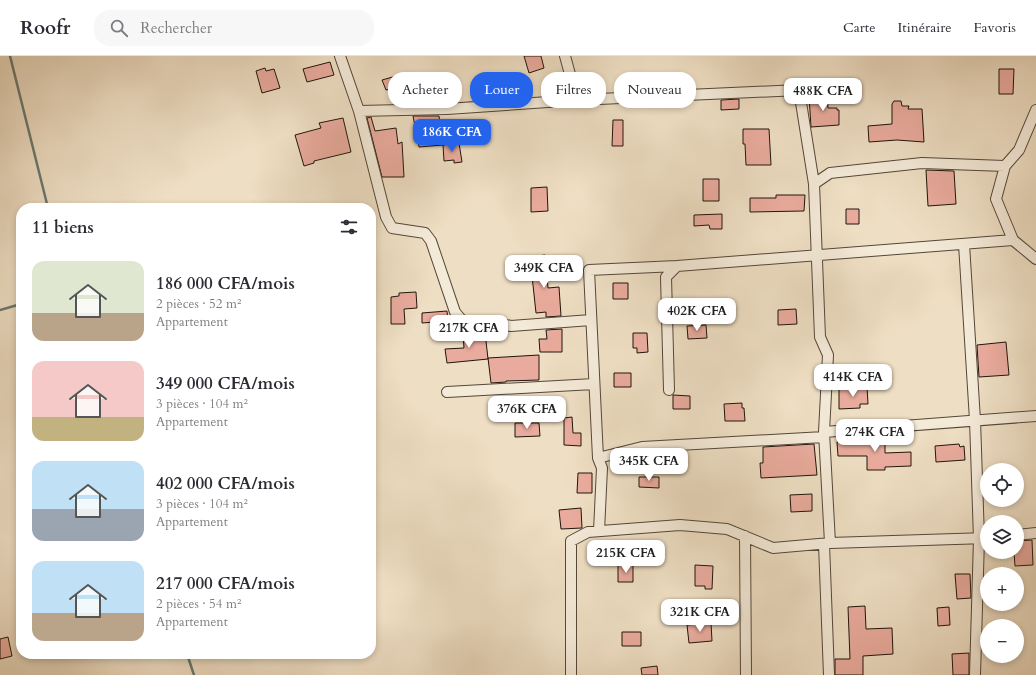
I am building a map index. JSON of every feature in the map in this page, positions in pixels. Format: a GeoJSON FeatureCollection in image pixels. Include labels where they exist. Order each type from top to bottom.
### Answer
{"type":"FeatureCollection","features":[{"type":"Feature","properties":{"kind":"street"},"geometry":{"type":"LineString","coordinates":[[340,56],[359,111],[386,217],[392,228],[425,233],[431,241],[455,312],[464,324],[489,322],[510,326],[591,320]]}},
{"type":"Feature","properties":{"kind":"street"},"geometry":{"type":"LineString","coordinates":[[565,56],[569,72]]}},
{"type":"Feature","properties":{"kind":"street"},"geometry":{"type":"LineString","coordinates":[[606,99],[799,90],[814,184],[820,337],[828,355],[824,434],[829,675]]}},
{"type":"Feature","properties":{"kind":"street"},"geometry":{"type":"LineString","coordinates":[[359,111],[447,109],[541,102]]}},
{"type":"Feature","properties":{"kind":"street"},"geometry":{"type":"LineString","coordinates":[[1036,110],[1019,150],[1005,166],[996,199],[1013,240],[1036,259]]}},
{"type":"Feature","properties":{"kind":"street"},"geometry":{"type":"LineString","coordinates":[[814,184],[830,173],[922,163],[1005,166]]}},
{"type":"Feature","properties":{"kind":"street"},"geometry":{"type":"LineString","coordinates":[[599,531],[602,468],[598,458],[589,270],[677,266],[1013,240]]}},
{"type":"Feature","properties":{"kind":"street"},"geometry":{"type":"LineString","coordinates":[[964,244],[981,515]]}},
{"type":"Feature","properties":{"kind":"street"},"geometry":{"type":"LineString","coordinates":[[669,390],[666,276],[677,266]]}},
{"type":"Feature","properties":{"kind":"street"},"geometry":{"type":"LineString","coordinates":[[447,392],[594,384]]}},
{"type":"Feature","properties":{"kind":"street"},"geometry":{"type":"LineString","coordinates":[[598,458],[642,446],[824,434],[1036,416]]}},
{"type":"Feature","properties":{"kind":"street"},"geometry":{"type":"LineString","coordinates":[[571,675],[571,541],[588,532],[680,525],[727,529],[773,548],[827,544],[980,539]]}},
{"type":"Feature","properties":{"kind":"street"},"geometry":{"type":"LineString","coordinates":[[1024,534],[1036,533]]}},
{"type":"Feature","properties":{"kind":"street"},"geometry":{"type":"LineString","coordinates":[[745,536],[746,675]]}},
{"type":"Feature","properties":{"kind":"street"},"geometry":{"type":"LineString","coordinates":[[975,675],[982,559]]}},
{"type":"Feature","properties":{"kind":"building"},"geometry":{"type":"Polygon","coordinates":[[[524,56],[541,56],[544,68],[529,72],[524,56]]]}},
{"type":"Feature","properties":{"kind":"building"},"geometry":{"type":"Polygon","coordinates":[[[330,62],[334,75],[307,82],[303,69],[330,62]]]}},
{"type":"Feature","properties":{"kind":"building"},"geometry":{"type":"Polygon","coordinates":[[[265,68],[266,71],[274,69],[280,88],[262,93],[256,71],[265,68]]]}},
{"type":"Feature","properties":{"kind":"building"},"geometry":{"type":"Polygon","coordinates":[[[999,69],[1014,69],[1013,94],[999,94],[999,69]]]}},
{"type":"Feature","properties":{"kind":"building"},"geometry":{"type":"Polygon","coordinates":[[[388,78],[388,90],[386,90],[382,80],[388,78]]]}},
{"type":"Feature","properties":{"kind":"building"},"geometry":{"type":"Polygon","coordinates":[[[827,94],[828,108],[837,108],[837,110],[839,110],[839,125],[811,127],[809,96],[827,94]]]}},
{"type":"Feature","properties":{"kind":"building"},"geometry":{"type":"Polygon","coordinates":[[[739,99],[739,109],[721,110],[721,100],[739,99]]]}},
{"type":"Feature","properties":{"kind":"building"},"geometry":{"type":"Polygon","coordinates":[[[894,101],[901,101],[902,106],[909,106],[908,109],[922,109],[924,142],[897,140],[869,142],[868,126],[892,124],[892,104],[894,101]]]}},
{"type":"Feature","properties":{"kind":"building"},"geometry":{"type":"Polygon","coordinates":[[[413,116],[439,116],[443,145],[419,147],[413,116]]]}},
{"type":"Feature","properties":{"kind":"building"},"geometry":{"type":"Polygon","coordinates":[[[371,117],[375,131],[396,128],[398,144],[402,142],[404,177],[382,177],[367,118],[371,117]]]}},
{"type":"Feature","properties":{"kind":"building"},"geometry":{"type":"Polygon","coordinates":[[[343,118],[351,152],[314,161],[314,163],[304,166],[295,135],[321,128],[319,123],[343,118]]]}},
{"type":"Feature","properties":{"kind":"building"},"geometry":{"type":"Polygon","coordinates":[[[613,120],[623,120],[623,146],[612,146],[613,120]]]}},
{"type":"Feature","properties":{"kind":"building"},"geometry":{"type":"Polygon","coordinates":[[[743,129],[769,129],[771,165],[746,165],[745,144],[743,144],[743,129]]]}},
{"type":"Feature","properties":{"kind":"building"},"geometry":{"type":"Polygon","coordinates":[[[459,143],[462,162],[454,163],[454,160],[444,161],[443,145],[459,143]]]}},
{"type":"Feature","properties":{"kind":"building"},"geometry":{"type":"Polygon","coordinates":[[[926,170],[954,171],[956,204],[928,206],[926,170]]]}},
{"type":"Feature","properties":{"kind":"building"},"geometry":{"type":"Polygon","coordinates":[[[703,179],[719,179],[719,201],[703,201],[703,179]]]}},
{"type":"Feature","properties":{"kind":"building"},"geometry":{"type":"Polygon","coordinates":[[[547,187],[548,211],[531,212],[531,188],[547,187]]]}},
{"type":"Feature","properties":{"kind":"building"},"geometry":{"type":"Polygon","coordinates":[[[776,195],[805,195],[804,211],[750,212],[750,198],[776,198],[776,195]]]}},
{"type":"Feature","properties":{"kind":"building"},"geometry":{"type":"Polygon","coordinates":[[[846,209],[859,209],[859,224],[846,224],[846,209]]]}},
{"type":"Feature","properties":{"kind":"building"},"geometry":{"type":"Polygon","coordinates":[[[722,214],[722,229],[710,229],[709,225],[694,226],[694,215],[722,214]]]}},
{"type":"Feature","properties":{"kind":"building"},"geometry":{"type":"Polygon","coordinates":[[[545,255],[548,288],[559,287],[561,316],[546,317],[546,312],[536,313],[530,257],[545,255]]]}},
{"type":"Feature","properties":{"kind":"building"},"geometry":{"type":"Polygon","coordinates":[[[613,283],[628,283],[628,299],[613,299],[613,283]]]}},
{"type":"Feature","properties":{"kind":"building"},"geometry":{"type":"Polygon","coordinates":[[[416,292],[417,308],[404,309],[405,324],[391,324],[391,297],[399,296],[399,293],[416,292]]]}},
{"type":"Feature","properties":{"kind":"building"},"geometry":{"type":"Polygon","coordinates":[[[796,309],[797,324],[778,325],[778,310],[796,309]]]}},
{"type":"Feature","properties":{"kind":"building"},"geometry":{"type":"Polygon","coordinates":[[[447,311],[448,321],[422,323],[422,313],[447,311]]]}},
{"type":"Feature","properties":{"kind":"building"},"geometry":{"type":"Polygon","coordinates":[[[706,325],[707,338],[688,339],[687,326],[706,325]]]}},
{"type":"Feature","properties":{"kind":"building"},"geometry":{"type":"Polygon","coordinates":[[[562,329],[562,352],[540,352],[539,339],[547,339],[546,330],[562,329]]]}},
{"type":"Feature","properties":{"kind":"building"},"geometry":{"type":"Polygon","coordinates":[[[485,332],[488,359],[447,363],[445,349],[464,348],[463,334],[485,332]]]}},
{"type":"Feature","properties":{"kind":"building"},"geometry":{"type":"Polygon","coordinates":[[[633,333],[647,333],[648,352],[637,353],[637,348],[633,348],[633,333]]]}},
{"type":"Feature","properties":{"kind":"building"},"geometry":{"type":"Polygon","coordinates":[[[1006,342],[1009,375],[979,377],[977,345],[1006,342]]]}},
{"type":"Feature","properties":{"kind":"building"},"geometry":{"type":"Polygon","coordinates":[[[539,355],[539,380],[491,383],[488,358],[539,355]]]}},
{"type":"Feature","properties":{"kind":"building"},"geometry":{"type":"Polygon","coordinates":[[[614,373],[631,373],[631,387],[614,387],[614,373]]]}},
{"type":"Feature","properties":{"kind":"building"},"geometry":{"type":"Polygon","coordinates":[[[867,387],[868,404],[860,404],[860,408],[839,409],[839,388],[867,387]]]}},
{"type":"Feature","properties":{"kind":"building"},"geometry":{"type":"Polygon","coordinates":[[[673,395],[690,396],[690,409],[673,409],[673,395]]]}},
{"type":"Feature","properties":{"kind":"building"},"geometry":{"type":"Polygon","coordinates":[[[742,403],[745,421],[725,421],[724,404],[742,403]]]}},
{"type":"Feature","properties":{"kind":"building"},"geometry":{"type":"Polygon","coordinates":[[[572,417],[573,433],[581,433],[581,446],[564,445],[564,418],[572,417]]]}},
{"type":"Feature","properties":{"kind":"building"},"geometry":{"type":"Polygon","coordinates":[[[515,423],[539,423],[540,436],[515,437],[515,423]]]}},
{"type":"Feature","properties":{"kind":"building"},"geometry":{"type":"Polygon","coordinates":[[[885,434],[885,453],[911,452],[911,466],[885,467],[885,470],[867,470],[867,456],[838,456],[837,442],[866,441],[866,435],[885,434]]]}},
{"type":"Feature","properties":{"kind":"building"},"geometry":{"type":"Polygon","coordinates":[[[814,444],[817,475],[761,478],[760,463],[763,463],[763,447],[814,444]]]}},
{"type":"Feature","properties":{"kind":"building"},"geometry":{"type":"Polygon","coordinates":[[[959,444],[960,447],[964,446],[965,460],[936,462],[935,446],[959,444]]]}},
{"type":"Feature","properties":{"kind":"building"},"geometry":{"type":"Polygon","coordinates":[[[578,473],[592,473],[592,493],[577,493],[578,473]]]}},
{"type":"Feature","properties":{"kind":"building"},"geometry":{"type":"Polygon","coordinates":[[[639,477],[659,477],[659,488],[639,487],[639,477]]]}},
{"type":"Feature","properties":{"kind":"building"},"geometry":{"type":"Polygon","coordinates":[[[812,494],[812,511],[791,512],[790,495],[812,494]]]}},
{"type":"Feature","properties":{"kind":"building"},"geometry":{"type":"Polygon","coordinates":[[[581,508],[582,528],[561,529],[559,510],[581,508]]]}},
{"type":"Feature","properties":{"kind":"building"},"geometry":{"type":"Polygon","coordinates":[[[1032,540],[1033,565],[1015,566],[1014,559],[1024,559],[1024,541],[1032,540]]]}},
{"type":"Feature","properties":{"kind":"building"},"geometry":{"type":"Polygon","coordinates":[[[618,565],[633,565],[633,582],[618,582],[618,565]]]}},
{"type":"Feature","properties":{"kind":"building"},"geometry":{"type":"Polygon","coordinates":[[[695,565],[713,566],[712,589],[705,589],[705,586],[695,586],[695,565]]]}},
{"type":"Feature","properties":{"kind":"building"},"geometry":{"type":"Polygon","coordinates":[[[955,574],[970,574],[971,598],[957,599],[955,574]]]}},
{"type":"Feature","properties":{"kind":"building"},"geometry":{"type":"Polygon","coordinates":[[[865,606],[866,629],[892,628],[893,654],[863,656],[863,675],[835,675],[835,659],[850,659],[848,607],[865,606]]]}},
{"type":"Feature","properties":{"kind":"building"},"geometry":{"type":"Polygon","coordinates":[[[949,607],[950,625],[938,626],[937,608],[949,607]]]}},
{"type":"Feature","properties":{"kind":"building"},"geometry":{"type":"Polygon","coordinates":[[[711,623],[712,641],[689,643],[687,625],[711,623]]]}},
{"type":"Feature","properties":{"kind":"building"},"geometry":{"type":"Polygon","coordinates":[[[622,632],[641,632],[641,646],[622,646],[622,632]]]}},
{"type":"Feature","properties":{"kind":"building"},"geometry":{"type":"Polygon","coordinates":[[[8,637],[12,656],[0,659],[0,639],[8,637]]]}},
{"type":"Feature","properties":{"kind":"building"},"geometry":{"type":"Polygon","coordinates":[[[969,653],[969,675],[953,675],[952,654],[969,653]]]}},
{"type":"Feature","properties":{"kind":"building"},"geometry":{"type":"Polygon","coordinates":[[[657,666],[658,675],[642,675],[641,668],[657,666]]]}},
{"type":"Feature","properties":{"kind":"waterway"},"geometry":{"type":"LineString","coordinates":[[10,56],[47,203]]}},
{"type":"Feature","properties":{"kind":"waterway"},"geometry":{"type":"LineString","coordinates":[[0,310],[16,305]]}},
{"type":"Feature","properties":{"kind":"waterway"},"geometry":{"type":"LineString","coordinates":[[189,659],[194,675]]}}]}
